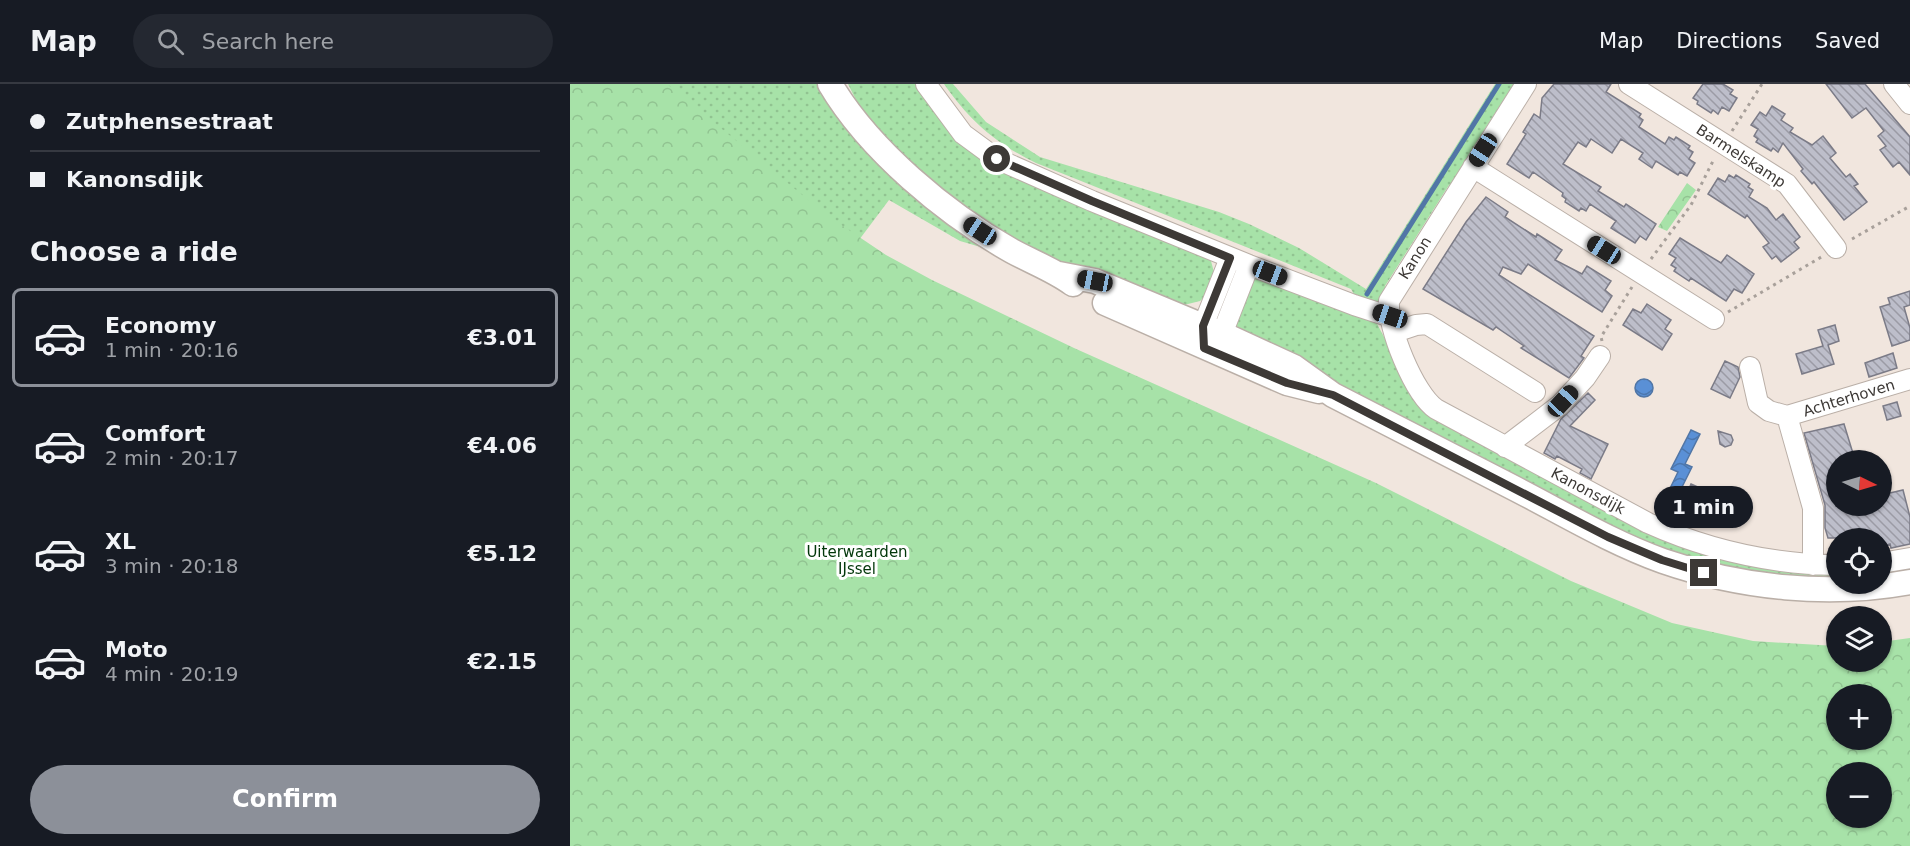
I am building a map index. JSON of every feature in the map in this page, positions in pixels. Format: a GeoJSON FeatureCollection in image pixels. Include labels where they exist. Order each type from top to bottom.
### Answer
{"type":"FeatureCollection","features":[{"type":"Feature","properties":{"kind":"street","name":"Kanonsdijk"},"geometry":{"type":"LineString","coordinates":[[830,84],[884,153],[965,221],[1011,251],[1059,274],[1091,297],[1294,366],[1333,395],[1608,537],[1662,560],[1750,583],[1798,588],[1849,589],[1910,582]]}},
{"type":"Feature","properties":{"kind":"street"},"geometry":{"type":"LineString","coordinates":[[926,84],[963,134],[997,159],[1240,262],[1354,305],[1393,324],[1427,324],[1535,392]]}},
{"type":"Feature","properties":{"kind":"street","name":"Kanon"},"geometry":{"type":"LineString","coordinates":[[1393,324],[1389,308],[1391,295],[1526,84]]}},
{"type":"Feature","properties":{"kind":"street","name":"Barmelskamp"},"geometry":{"type":"LineString","coordinates":[[1629,84],[1787,184],[1836,248]]}},
{"type":"Feature","properties":{"kind":"street"},"geometry":{"type":"LineString","coordinates":[[1894,84],[1910,104]]}},
{"type":"Feature","properties":{"kind":"street"},"geometry":{"type":"LineString","coordinates":[[1473,167],[1714,319]]}},
{"type":"Feature","properties":{"kind":"street"},"geometry":{"type":"LineString","coordinates":[[1210,336],[1240,262]]}},
{"type":"Feature","properties":{"kind":"street","name":"Kanonsdijk"},"geometry":{"type":"LineString","coordinates":[[1393,324],[1402,358],[1429,404],[1505,447],[1648,523],[1703,545],[1775,561],[1826,565]]}},
{"type":"Feature","properties":{"kind":"street"},"geometry":{"type":"LineString","coordinates":[[1505,447],[1560,405],[1585,378],[1600,356]]}},
{"type":"Feature","properties":{"kind":"street","name":"Achterhoven"},"geometry":{"type":"LineString","coordinates":[[1750,367],[1758,403],[1768,411],[1787,416],[1910,379]]}},
{"type":"Feature","properties":{"kind":"street","name":"Achterhoven"},"geometry":{"type":"LineString","coordinates":[[1787,416],[1813,508],[1813,564]]}},
{"type":"Feature","properties":{"kind":"street"},"geometry":{"type":"LineString","coordinates":[[1892,561],[1910,558]]}},
{"type":"Feature","properties":{"kind":"path"},"geometry":{"type":"LineString","coordinates":[[1600,356],[1601,337],[1641,273],[1692,206],[1713,160],[1762,84]]}},
{"type":"Feature","properties":{"kind":"path"},"geometry":{"type":"LineString","coordinates":[[1714,319],[1910,206]]}},
{"type":"Feature","properties":{"kind":"green space"},"geometry":{"type":"Polygon","coordinates":[[[570,84],[819,84],[991,250],[960,241],[889,200],[856,244],[570,84]]]}},
{"type":"Feature","properties":{"kind":"green space","name":"Uiterwaarden IJssel"},"geometry":{"type":"Polygon","coordinates":[[[570,84],[667,84],[828,216],[886,255],[932,280],[1074,348],[1376,483],[1571,581],[1672,623],[1753,641],[1826,645],[1826,672],[1892,672],[1892,640],[1910,638],[1910,846],[570,846],[570,84]]]}},
{"type":"Feature","properties":{"kind":"green space"},"geometry":{"type":"Polygon","coordinates":[[[848,84],[921,84],[943,118],[1087,205],[1086,210],[1091,212],[1093,208],[1204,252],[1211,261],[1215,276],[1207,295],[1200,301],[1184,305],[1155,299],[1047,258],[989,225],[924,177],[860,108],[848,84]]]}},
{"type":"Feature","properties":{"kind":"green space"},"geometry":{"type":"Polygon","coordinates":[[[944,84],[953,84],[986,122],[1040,157],[1219,212],[1249,224],[1299,248],[1366,289],[1495,84],[1514,84],[1481,135],[1482,142],[1456,184],[1449,185],[1385,286],[1386,293],[1375,305],[1358,301],[1351,289],[1036,163],[984,130],[944,84]]]}},
{"type":"Feature","properties":{"kind":"green space"},"geometry":{"type":"Polygon","coordinates":[[[1687,183],[1696,190],[1667,231],[1658,227],[1687,183]]]}},
{"type":"Feature","properties":{"kind":"green space"},"geometry":{"type":"Polygon","coordinates":[[[1251,275],[1375,320],[1416,397],[1646,528],[1826,569],[1826,579],[1797,579],[1717,566],[1631,536],[1544,489],[1379,409],[1238,329],[1236,322],[1251,275]]]}},
{"type":"Feature","properties":{"kind":"water"},"geometry":{"type":"Polygon","coordinates":[[[1644,379],[1650,382],[1653,388],[1650,394],[1644,397],[1638,394],[1635,388],[1638,382],[1644,379]]]}},
{"type":"Feature","properties":{"kind":"water"},"geometry":{"type":"Polygon","coordinates":[[[1691,430],[1700,434],[1685,464],[1692,467],[1673,505],[1664,501],[1678,472],[1671,469],[1691,430]]]}},
{"type":"Feature","properties":{"kind":"building"},"geometry":{"type":"Polygon","coordinates":[[[1554,84],[1611,84],[1606,92],[1641,114],[1639,117],[1643,120],[1639,127],[1665,144],[1669,137],[1674,140],[1676,137],[1690,146],[1688,149],[1693,152],[1689,159],[1695,163],[1687,176],[1680,172],[1678,175],[1656,161],[1652,168],[1639,159],[1643,153],[1621,139],[1612,153],[1591,139],[1586,147],[1578,142],[1563,164],[1601,187],[1598,191],[1624,207],[1626,204],[1656,224],[1646,240],[1640,236],[1635,243],[1611,228],[1616,221],[1590,204],[1586,211],[1581,208],[1579,211],[1565,202],[1563,193],[1533,172],[1529,178],[1507,164],[1526,134],[1523,132],[1534,114],[1540,118],[1542,98],[1554,84]]]}},
{"type":"Feature","properties":{"kind":"building"},"geometry":{"type":"Polygon","coordinates":[[[1703,84],[1723,84],[1733,90],[1730,94],[1737,98],[1729,111],[1722,107],[1718,114],[1713,110],[1711,113],[1697,104],[1698,101],[1693,98],[1703,84]]]}},
{"type":"Feature","properties":{"kind":"building"},"geometry":{"type":"Polygon","coordinates":[[[1826,84],[1865,84],[1910,137],[1910,175],[1899,162],[1893,167],[1880,150],[1886,146],[1878,136],[1884,131],[1866,108],[1852,118],[1826,84]]]}},
{"type":"Feature","properties":{"kind":"building"},"geometry":{"type":"Polygon","coordinates":[[[1772,106],[1785,114],[1781,120],[1793,128],[1790,132],[1812,145],[1823,136],[1836,153],[1830,158],[1846,177],[1850,174],[1858,184],[1854,186],[1867,202],[1844,220],[1814,182],[1812,184],[1801,171],[1803,169],[1783,143],[1778,152],[1773,148],[1771,151],[1756,142],[1758,139],[1754,136],[1758,129],[1751,125],[1760,112],[1766,116],[1772,106]]]}},
{"type":"Feature","properties":{"kind":"building"},"geometry":{"type":"Polygon","coordinates":[[[1729,175],[1734,178],[1736,175],[1750,184],[1748,187],[1753,190],[1749,197],[1767,208],[1776,220],[1783,214],[1800,237],[1794,242],[1799,248],[1781,262],[1776,256],[1772,259],[1763,247],[1769,243],[1747,215],[1745,218],[1708,194],[1718,178],[1725,182],[1729,175]]]}},
{"type":"Feature","properties":{"kind":"building"},"geometry":{"type":"Polygon","coordinates":[[[1486,197],[1508,212],[1505,217],[1562,250],[1555,260],[1582,274],[1587,266],[1611,281],[1605,290],[1612,296],[1602,312],[1528,264],[1521,274],[1503,267],[1499,275],[1594,336],[1581,356],[1584,358],[1569,378],[1521,348],[1524,346],[1496,327],[1493,330],[1423,289],[1466,222],[1486,197]]]}},
{"type":"Feature","properties":{"kind":"building"},"geometry":{"type":"Polygon","coordinates":[[[1680,238],[1721,263],[1727,255],[1754,274],[1742,293],[1734,289],[1726,301],[1691,278],[1689,281],[1674,271],[1676,268],[1671,265],[1676,258],[1669,254],[1680,238]]]}},
{"type":"Feature","properties":{"kind":"building"},"geometry":{"type":"Polygon","coordinates":[[[1910,291],[1910,305],[1904,307],[1910,328],[1910,340],[1892,346],[1880,307],[1890,304],[1888,298],[1910,291]]]}},
{"type":"Feature","properties":{"kind":"building"},"geometry":{"type":"Polygon","coordinates":[[[1647,304],[1671,320],[1665,329],[1672,334],[1662,350],[1623,325],[1633,309],[1641,313],[1647,304]]]}},
{"type":"Feature","properties":{"kind":"building"},"geometry":{"type":"Polygon","coordinates":[[[1835,325],[1839,341],[1828,345],[1834,364],[1802,374],[1796,354],[1823,346],[1818,330],[1835,325]]]}},
{"type":"Feature","properties":{"kind":"building"},"geometry":{"type":"Polygon","coordinates":[[[1893,353],[1897,368],[1869,377],[1865,363],[1893,353]]]}},
{"type":"Feature","properties":{"kind":"building"},"geometry":{"type":"Polygon","coordinates":[[[1725,361],[1738,367],[1740,377],[1730,398],[1711,389],[1725,361]]]}},
{"type":"Feature","properties":{"kind":"building"},"geometry":{"type":"Polygon","coordinates":[[[1588,393],[1595,400],[1570,426],[1608,444],[1591,479],[1580,473],[1582,469],[1557,456],[1555,459],[1544,453],[1561,419],[1588,393]]]}},
{"type":"Feature","properties":{"kind":"building"},"geometry":{"type":"Polygon","coordinates":[[[1897,402],[1901,416],[1887,420],[1883,406],[1897,402]]]}},
{"type":"Feature","properties":{"kind":"building"},"geometry":{"type":"Polygon","coordinates":[[[1844,424],[1852,450],[1826,450],[1826,516],[1892,516],[1892,492],[1903,490],[1910,517],[1910,544],[1892,548],[1892,528],[1826,528],[1826,531],[1825,505],[1804,433],[1844,424]]]}},
{"type":"Feature","properties":{"kind":"building"},"geometry":{"type":"Polygon","coordinates":[[[1718,431],[1731,435],[1733,440],[1731,445],[1725,447],[1720,444],[1718,431]]]}},
{"type":"Feature","properties":{"kind":"building"},"geometry":{"type":"Polygon","coordinates":[[[1691,484],[1713,494],[1704,516],[1682,506],[1691,484]]]}},
{"type":"Feature","properties":{"kind":"waterway"},"geometry":{"type":"LineString","coordinates":[[1367,294],[1499,84]]}},
{"type":"Feature","properties":{"kind":"route"},"geometry":{"type":"LineString","coordinates":[[997,159],[1230,258],[1203,326],[1204,348],[1287,383],[1333,395],[1608,537],[1662,560],[1704,573]]}}]}
